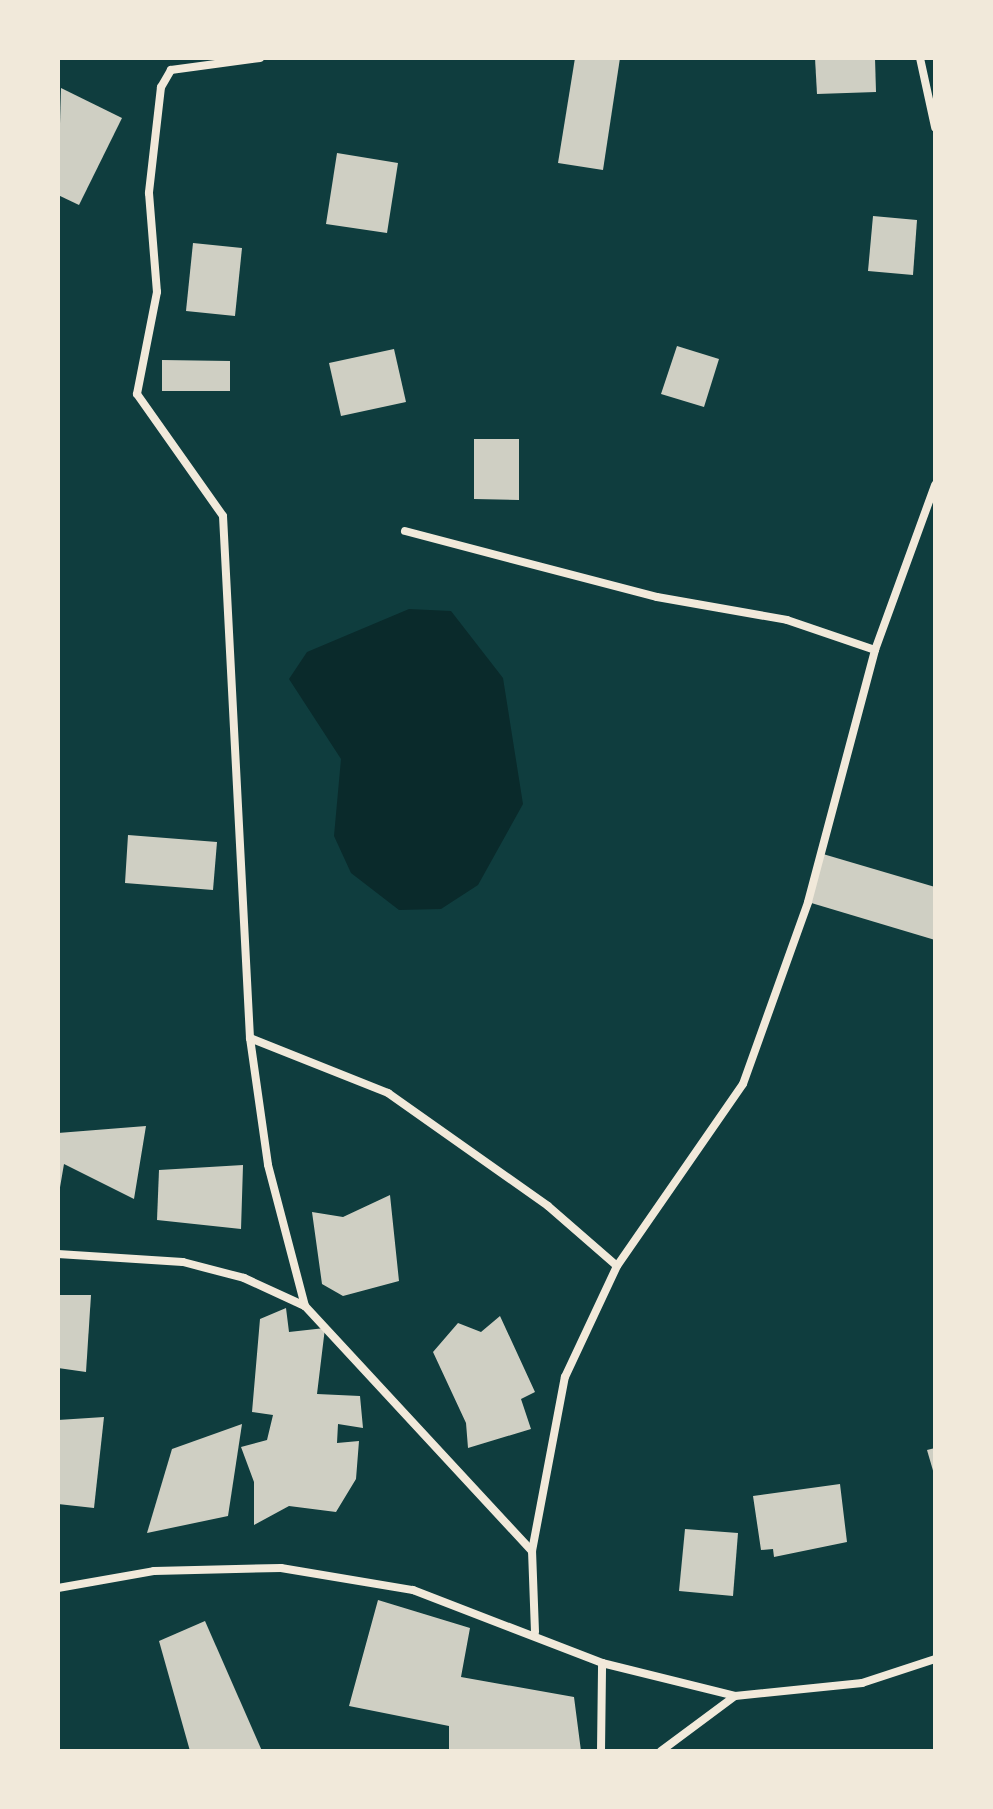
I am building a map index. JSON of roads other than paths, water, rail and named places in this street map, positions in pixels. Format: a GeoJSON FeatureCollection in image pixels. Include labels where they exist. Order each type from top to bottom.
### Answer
{"type":"FeatureCollection","features":[{"type":"Feature","properties":{"kind":"street"},"geometry":{"type":"LineString","coordinates":[[260,58],[171,70],[161,87],[149,193],[157,292],[137,394],[223,516],[250,1038],[268,1165],[305,1306]]}},
{"type":"Feature","properties":{"kind":"street"},"geometry":{"type":"LineString","coordinates":[[920,58],[935,127]]}},
{"type":"Feature","properties":{"kind":"street"},"geometry":{"type":"LineString","coordinates":[[535,1632],[532,1551],[565,1377],[617,1266],[743,1084],[808,902],[875,650],[935,485]]}},
{"type":"Feature","properties":{"kind":"street"},"geometry":{"type":"LineString","coordinates":[[405,531],[657,597],[787,620],[875,650]]}},
{"type":"Feature","properties":{"kind":"street"},"geometry":{"type":"LineString","coordinates":[[250,1038],[388,1093],[548,1206],[617,1266]]}},
{"type":"Feature","properties":{"kind":"street"},"geometry":{"type":"LineString","coordinates":[[58,1254],[183,1262],[244,1278],[305,1306],[532,1551]]}},
{"type":"Feature","properties":{"kind":"street"},"geometry":{"type":"LineString","coordinates":[[58,1588],[154,1571],[281,1568],[413,1590],[535,1632],[602,1663],[735,1696],[862,1683],[935,1659]]}},
{"type":"Feature","properties":{"kind":"street"},"geometry":{"type":"LineString","coordinates":[[601,1751],[602,1663]]}},
{"type":"Feature","properties":{"kind":"street"},"geometry":{"type":"LineString","coordinates":[[661,1751],[735,1696]]}},
{"type":"Feature","properties":{"kind":"water"},"geometry":{"type":"Polygon","coordinates":[[[409,609],[451,611],[503,678],[523,804],[478,885],[441,909],[399,910],[351,873],[334,836],[341,759],[289,679],[307,652],[409,609]]]}}]}
